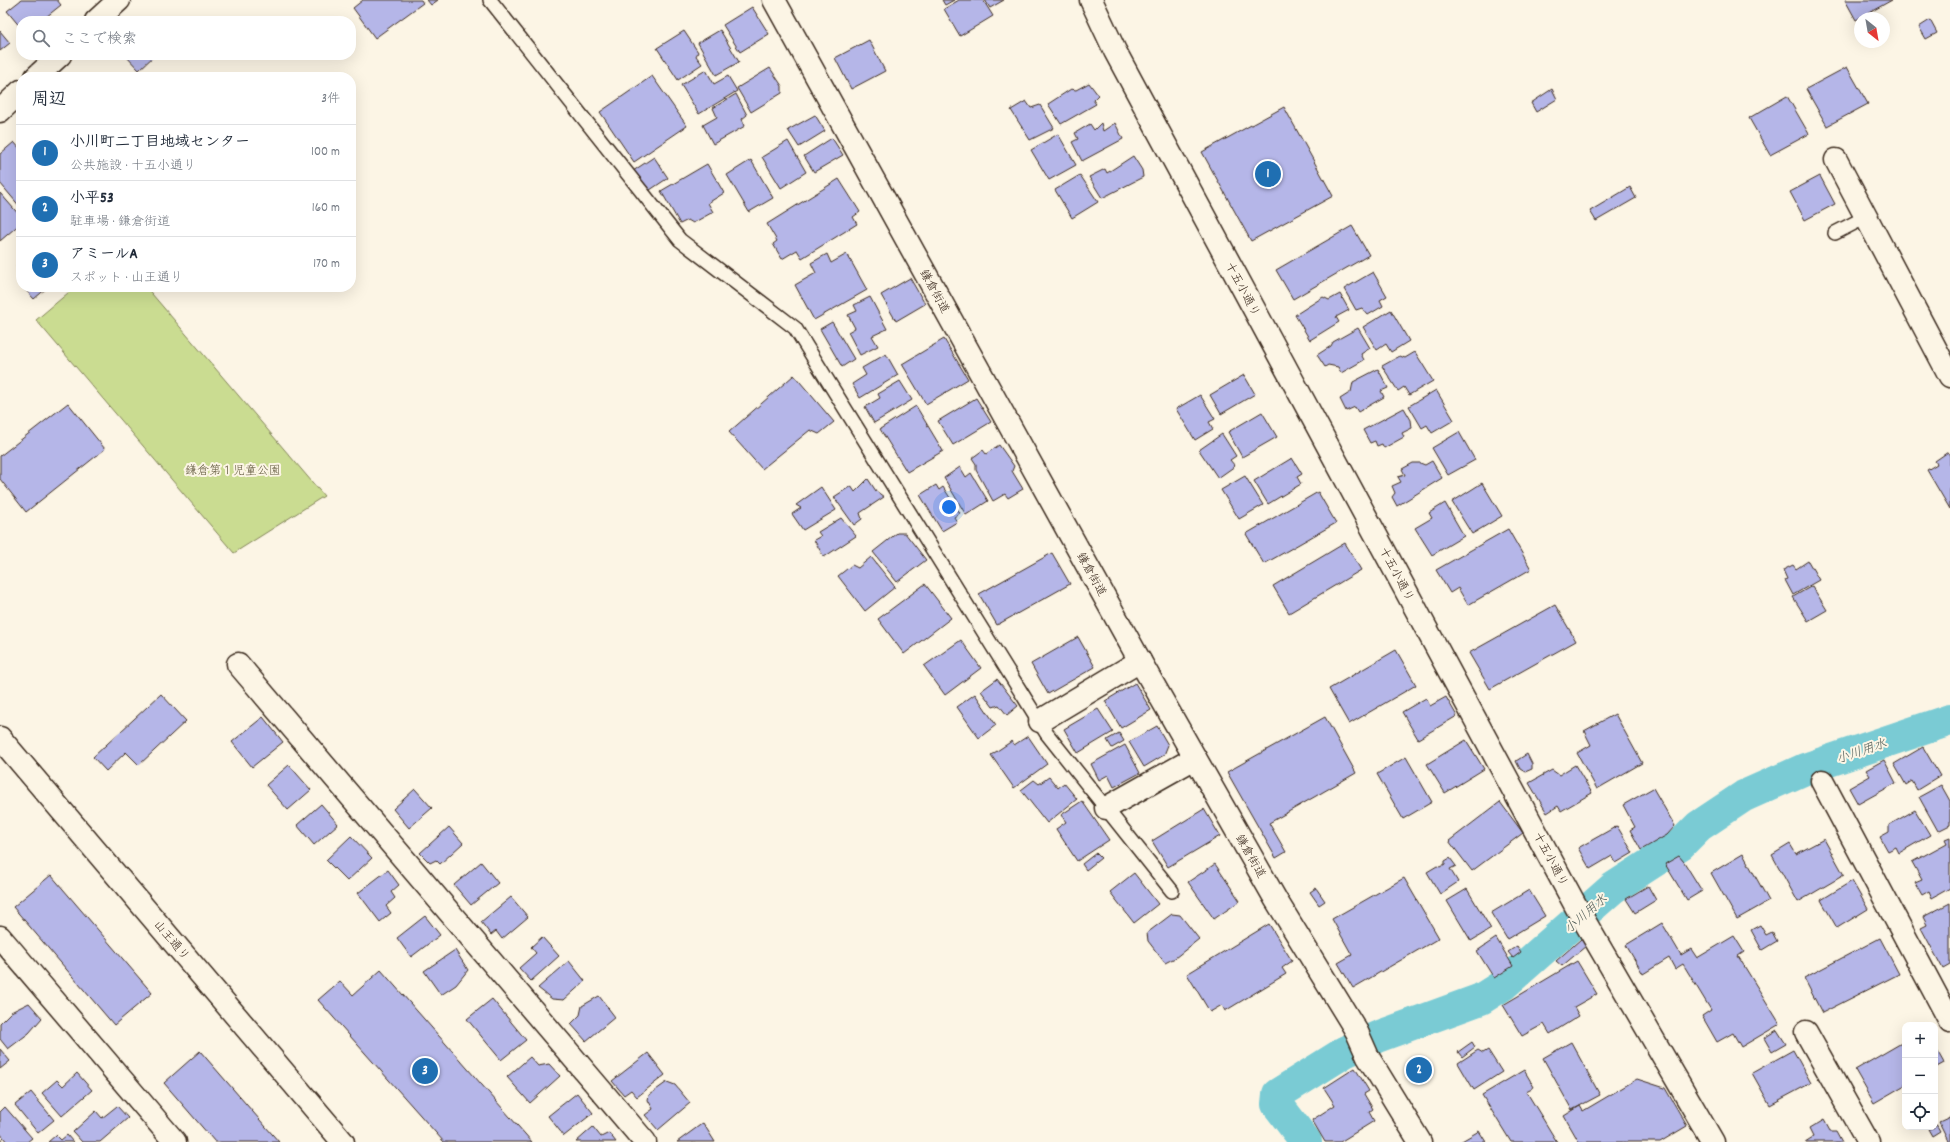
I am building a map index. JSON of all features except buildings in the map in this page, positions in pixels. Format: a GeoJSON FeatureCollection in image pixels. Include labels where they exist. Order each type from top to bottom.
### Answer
{"type":"FeatureCollection","features":[{"type":"Feature","properties":{"kind":"street"},"geometry":{"type":"LineString","coordinates":[[101,16],[119,0]]}},
{"type":"Feature","properties":{"kind":"street","name":"鎌倉街道"},"geometry":{"type":"LineString","coordinates":[[774,0],[1140,661],[1276,900],[1357,1032],[1368,1057],[1420,1142]]}},
{"type":"Feature","properties":{"kind":"street","name":"十五小通り"},"geometry":{"type":"LineString","coordinates":[[1091,0],[1115,51],[1583,918],[1713,1142]]}},
{"type":"Feature","properties":{"kind":"street"},"geometry":{"type":"LineString","coordinates":[[41,72],[55,60]]}},
{"type":"Feature","properties":{"kind":"street"},"geometry":{"type":"LineString","coordinates":[[0,111],[16,96]]}},
{"type":"Feature","properties":{"kind":"street"},"geometry":{"type":"LineString","coordinates":[[1836,160],[1950,376]]}},
{"type":"Feature","properties":{"kind":"street"},"geometry":{"type":"LineString","coordinates":[[1040,721],[1140,661]]}},
{"type":"Feature","properties":{"kind":"street"},"geometry":{"type":"LineString","coordinates":[[238,664],[645,1142]]}},
{"type":"Feature","properties":{"kind":"street","name":"山王通り"},"geometry":{"type":"LineString","coordinates":[[0,738],[343,1142]]}},
{"type":"Feature","properties":{"kind":"street"},"geometry":{"type":"LineString","coordinates":[[1106,808],[1195,758]]}},
{"type":"Feature","properties":{"kind":"street"},"geometry":{"type":"LineString","coordinates":[[1822,781],[1950,1021]]}},
{"type":"Feature","properties":{"kind":"street"},"geometry":{"type":"LineString","coordinates":[[0,937],[175,1142]]}},
{"type":"Feature","properties":{"kind":"street"},"geometry":{"type":"LineString","coordinates":[[1806,1032],[1868,1142]]}},
{"type":"Feature","properties":{"kind":"lane"},"geometry":{"type":"LineString","coordinates":[[490,0],[680,240],[795,328],[1047,734],[1172,891]]}},
{"type":"Feature","properties":{"kind":"lane"},"geometry":{"type":"LineString","coordinates":[[1835,233],[1866,217]]}},
{"type":"Feature","properties":{"kind":"green space","name":"鎌倉第１児童公園"},"geometry":{"type":"Polygon","coordinates":[[[69,292],[150,292],[324,496],[234,553],[36,320],[69,292]]]}},
{"type":"Feature","properties":{"kind":"waterway","name":"小川用水"},"geometry":{"type":"LineString","coordinates":[[1306,1142],[1277,1104],[1278,1094],[1345,1052],[1377,1037],[1481,999],[1503,985],[1613,888],[1681,844],[1699,826],[1744,796],[1805,769],[1950,720]]}},
{"type":"Feature","properties":{"kind":"place","name":"小川町二丁目地域センター"},"geometry":{"type":"Point","coordinates":[1268,174]}},
{"type":"Feature","properties":{"kind":"place","name":"小平53"},"geometry":{"type":"Point","coordinates":[1419,1070]}},
{"type":"Feature","properties":{"kind":"place","name":"アミールA"},"geometry":{"type":"Point","coordinates":[425,1071]}}]}
